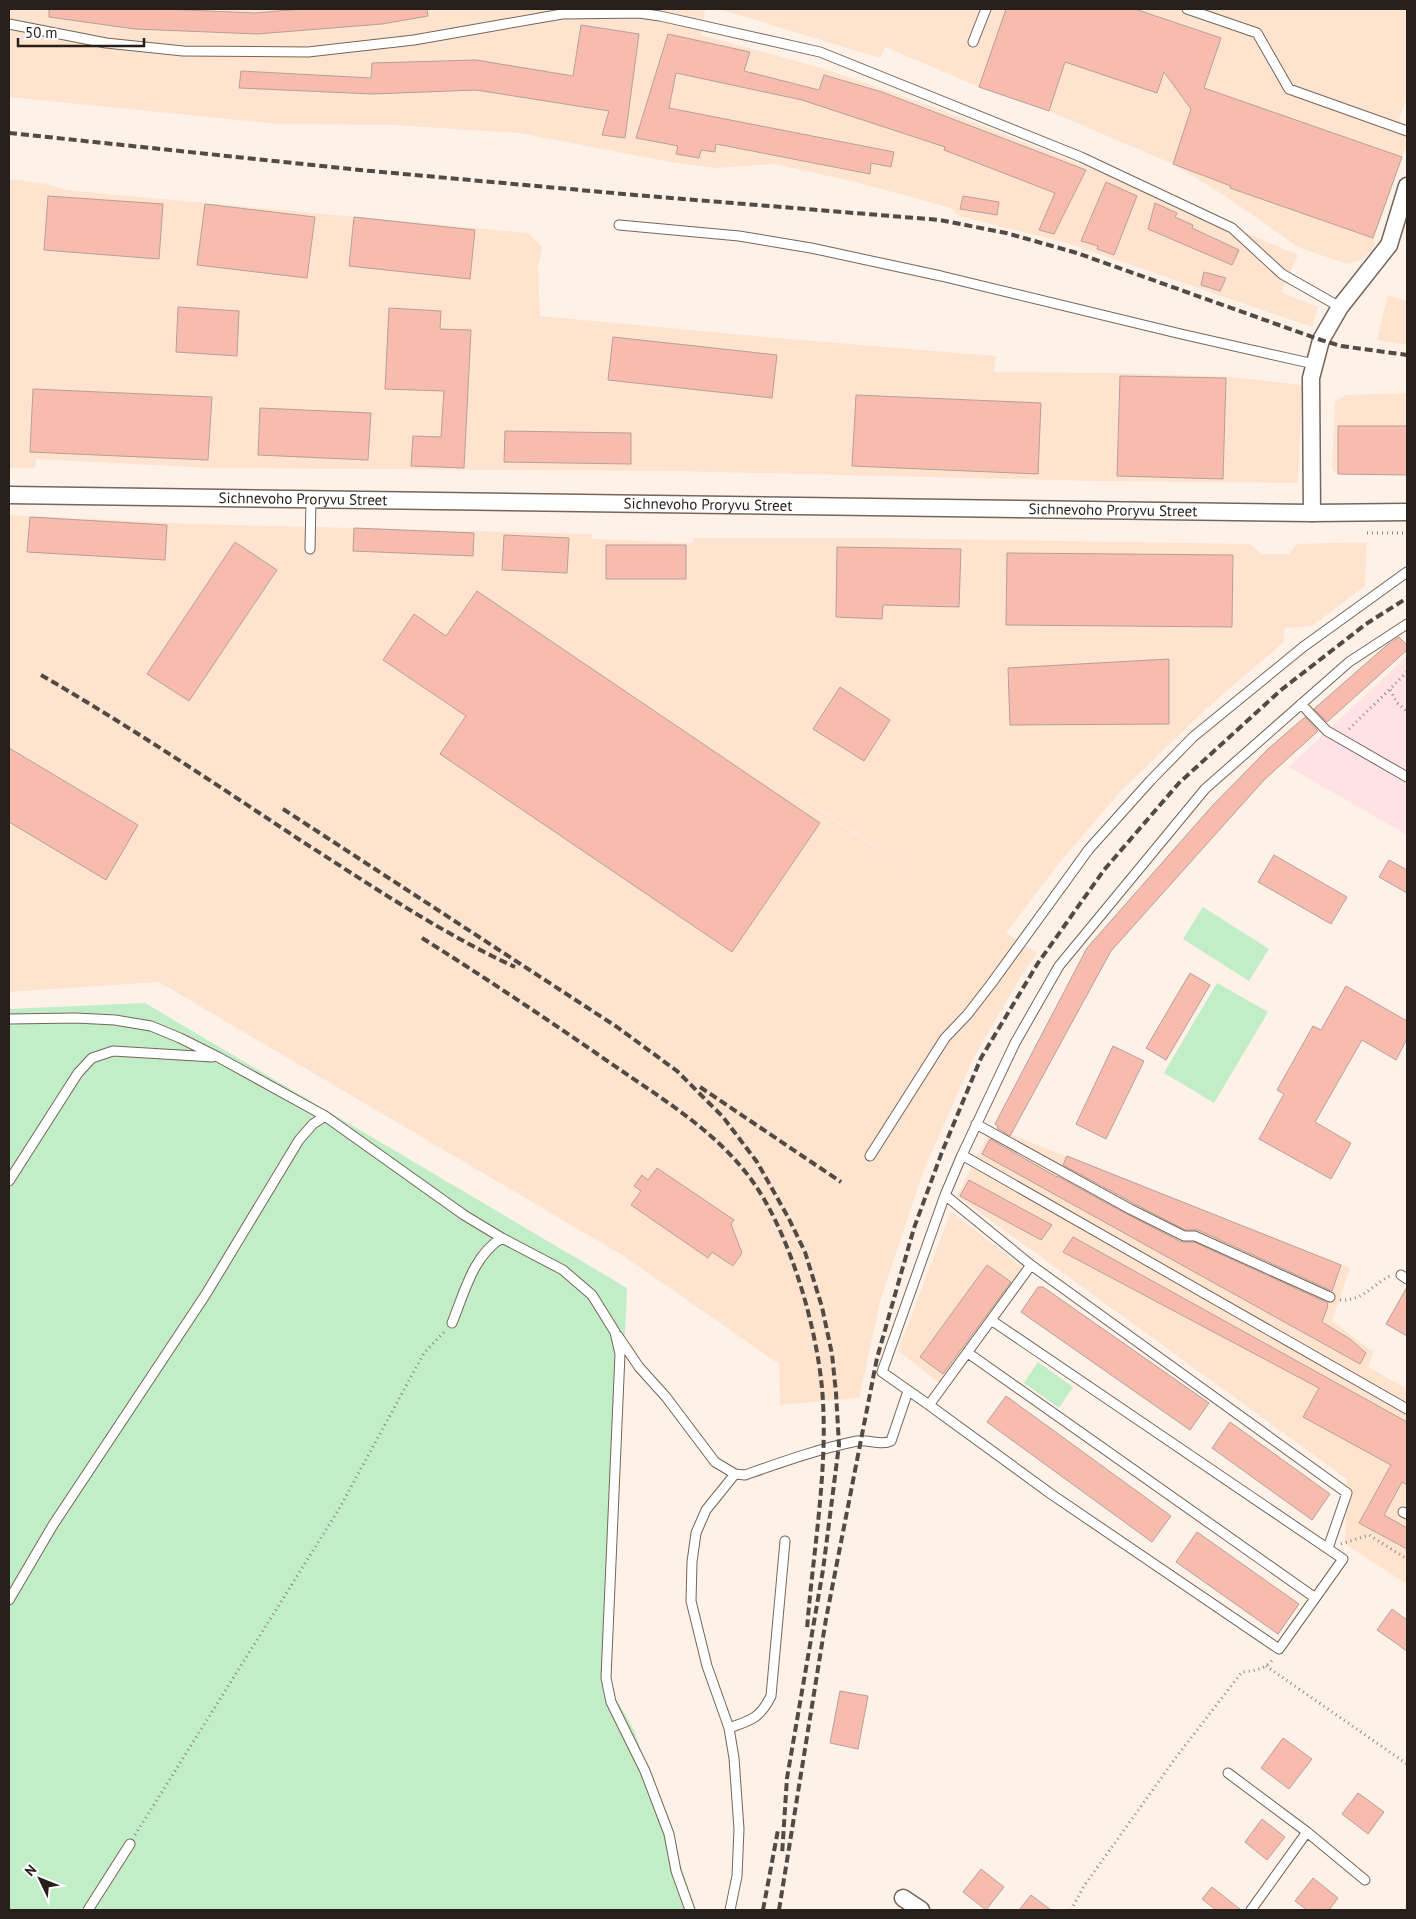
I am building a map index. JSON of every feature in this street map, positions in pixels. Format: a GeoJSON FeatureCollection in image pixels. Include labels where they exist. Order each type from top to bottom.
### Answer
{"type":"FeatureCollection","features":[{"type":"Feature","properties":{"kind":"street"},"geometry":{"type":"LineString","coordinates":[[1312,513],[1311,378],[1314,364],[1321,340],[1340,307],[1389,245],[1407,186]]}},
{"type":"Feature","properties":{"kind":"street","name":"Sichnevoho Proryvu Street"},"geometry":{"type":"LineString","coordinates":[[9,495],[1312,513],[1407,512]]}},
{"type":"Feature","properties":{"kind":"street"},"geometry":{"type":"LineString","coordinates":[[903,1898],[921,1910]]}},
{"type":"Feature","properties":{"kind":"lane"},"geometry":{"type":"LineString","coordinates":[[973,42],[986,9]]}},
{"type":"Feature","properties":{"kind":"lane"},"geometry":{"type":"LineString","coordinates":[[1187,9],[1257,34],[1289,89],[1407,131]]}},
{"type":"Feature","properties":{"kind":"lane"},"geometry":{"type":"LineString","coordinates":[[9,24],[106,43],[183,50],[308,52],[414,40],[562,14],[639,13],[660,16],[820,52],[1081,157],[1232,228],[1282,274],[1340,307]]}},
{"type":"Feature","properties":{"kind":"lane"},"geometry":{"type":"LineString","coordinates":[[619,225],[739,236],[811,248],[941,276],[1314,364]]}},
{"type":"Feature","properties":{"kind":"lane"},"geometry":{"type":"LineString","coordinates":[[310,549],[311,500]]}},
{"type":"Feature","properties":{"kind":"lane"},"geometry":{"type":"LineString","coordinates":[[870,1156],[945,1038],[991,984],[1089,849],[1151,780],[1193,737],[1303,647],[1407,572]]}},
{"type":"Feature","properties":{"kind":"lane"},"geometry":{"type":"LineString","coordinates":[[991,1320],[1343,1559],[1279,1648],[1051,1494],[882,1372],[945,1195],[962,1155],[1015,1043],[1059,966],[1205,789],[1349,662],[1407,624]]}},
{"type":"Feature","properties":{"kind":"lane"},"geometry":{"type":"LineString","coordinates":[[1301,704],[1327,731],[1407,777]]}},
{"type":"Feature","properties":{"kind":"lane"},"geometry":{"type":"LineString","coordinates":[[9,1019],[76,1018],[116,1020],[151,1026],[218,1057],[325,1116],[464,1215],[502,1238],[563,1270],[592,1295],[638,1367],[666,1397],[715,1462],[735,1474],[745,1475],[839,1445],[861,1440],[887,1443],[891,1441],[908,1390]]}},
{"type":"Feature","properties":{"kind":"lane"},"geometry":{"type":"LineString","coordinates":[[9,1181],[78,1073],[92,1058],[113,1051],[218,1057]]}},
{"type":"Feature","properties":{"kind":"lane"},"geometry":{"type":"LineString","coordinates":[[9,1600],[53,1525],[206,1294],[299,1140],[313,1124],[325,1116]]}},
{"type":"Feature","properties":{"kind":"lane"},"geometry":{"type":"LineString","coordinates":[[976,1124],[1130,1209],[1184,1236],[1196,1236],[1330,1297]]}},
{"type":"Feature","properties":{"kind":"lane"},"geometry":{"type":"LineString","coordinates":[[962,1155],[1407,1409]]}},
{"type":"Feature","properties":{"kind":"lane"},"geometry":{"type":"LineString","coordinates":[[945,1195],[1031,1265],[1347,1493],[1328,1548]]}},
{"type":"Feature","properties":{"kind":"lane"},"geometry":{"type":"LineString","coordinates":[[452,1323],[482,1255],[492,1244],[502,1238]]}},
{"type":"Feature","properties":{"kind":"lane"},"geometry":{"type":"LineString","coordinates":[[929,1405],[1031,1265]]}},
{"type":"Feature","properties":{"kind":"lane"},"geometry":{"type":"LineString","coordinates":[[615,1332],[620,1354],[606,1678],[610,1702],[645,1771],[669,1834],[676,1871],[690,1910]]}},
{"type":"Feature","properties":{"kind":"lane"},"geometry":{"type":"LineString","coordinates":[[968,1353],[1314,1597]]}},
{"type":"Feature","properties":{"kind":"lane"},"geometry":{"type":"LineString","coordinates":[[730,1910],[737,1876],[739,1829],[734,1758],[730,1728],[707,1666],[692,1601],[692,1562],[696,1533],[706,1510],[735,1474]]}},
{"type":"Feature","properties":{"kind":"lane"},"geometry":{"type":"LineString","coordinates":[[730,1728],[755,1719],[765,1708],[771,1696],[785,1541]]}},
{"type":"Feature","properties":{"kind":"lane"},"geometry":{"type":"LineString","coordinates":[[1228,1773],[1307,1832],[1364,1880]]}},
{"type":"Feature","properties":{"kind":"lane"},"geometry":{"type":"LineString","coordinates":[[1251,1910],[1307,1832]]}},
{"type":"Feature","properties":{"kind":"lane"},"geometry":{"type":"LineString","coordinates":[[88,1910],[130,1844]]}},
{"type":"Feature","properties":{"kind":"path"},"geometry":{"type":"LineString","coordinates":[[1367,533],[1407,533]]}},
{"type":"Feature","properties":{"kind":"path"},"geometry":{"type":"LineString","coordinates":[[1340,739],[1407,672]]}},
{"type":"Feature","properties":{"kind":"path"},"geometry":{"type":"LineString","coordinates":[[1390,689],[1398,703],[1407,711]]}},
{"type":"Feature","properties":{"kind":"path"},"geometry":{"type":"LineString","coordinates":[[1330,1297],[1342,1300],[1356,1298],[1368,1292],[1378,1282],[1389,1276],[1404,1277]]}},
{"type":"Feature","properties":{"kind":"path"},"geometry":{"type":"LineString","coordinates":[[130,1844],[339,1509],[424,1354],[452,1323]]}},
{"type":"Feature","properties":{"kind":"path"},"geometry":{"type":"LineString","coordinates":[[1328,1548],[1369,1535],[1407,1559]]}},
{"type":"Feature","properties":{"kind":"path"},"geometry":{"type":"LineString","coordinates":[[1071,1910],[1084,1886],[1161,1779],[1242,1672],[1254,1671],[1266,1666],[1279,1648]]}},
{"type":"Feature","properties":{"kind":"path"},"geometry":{"type":"LineString","coordinates":[[1266,1666],[1407,1764]]}},
{"type":"Feature","properties":{"kind":"shaded area"},"geometry":{"type":"Polygon","coordinates":[[[9,9],[705,9],[701,35],[822,68],[942,110],[1110,176],[1298,255],[1281,292],[1318,307],[1312,327],[1067,243],[959,216],[951,208],[856,182],[774,164],[714,168],[670,162],[519,133],[393,125],[279,124],[9,97],[9,9]]]}},
{"type":"Feature","properties":{"kind":"shaded area"},"geometry":{"type":"Polygon","coordinates":[[[719,9],[1407,9],[1407,97],[1399,119],[1407,139],[1407,144],[1373,238],[1375,242],[1372,251],[1359,261],[1347,264],[1298,247],[1224,195],[1173,164],[1049,111],[979,87],[885,47],[880,58],[719,9]]]}},
{"type":"Feature","properties":{"kind":"shaded area"},"geometry":{"type":"Polygon","coordinates":[[[9,179],[48,184],[65,190],[528,233],[542,247],[538,267],[540,316],[996,356],[994,372],[1114,373],[1232,377],[1302,385],[1298,483],[1096,481],[674,471],[210,468],[36,459],[35,468],[9,468],[9,179]]]}},
{"type":"Feature","properties":{"kind":"shaded area"},"geometry":{"type":"Polygon","coordinates":[[[1388,295],[1407,301],[1407,345],[1377,340],[1388,295]]]}},
{"type":"Feature","properties":{"kind":"shaded area"},"geometry":{"type":"Polygon","coordinates":[[[1407,393],[1407,475],[1338,474],[1334,472],[1332,467],[1335,402],[1346,395],[1407,393]]]}},
{"type":"Feature","properties":{"kind":"shaded area"},"geometry":{"type":"Polygon","coordinates":[[[9,515],[193,524],[591,534],[593,539],[693,543],[694,538],[883,538],[1250,544],[1262,554],[1289,554],[1297,544],[1367,542],[1365,586],[1312,626],[1285,628],[1283,643],[1208,707],[1120,792],[1060,862],[1006,933],[1037,953],[1020,978],[973,1059],[923,1172],[881,1298],[859,1398],[780,1405],[779,1364],[622,1255],[159,982],[9,992],[9,515]],[[796,794],[925,880],[797,794],[796,794]]]}},
{"type":"Feature","properties":{"kind":"shaded area"},"geometry":{"type":"Polygon","coordinates":[[[1407,656],[1407,835],[1289,767],[1407,656]]]}},
{"type":"Feature","properties":{"kind":"shaded area"},"geometry":{"type":"Polygon","coordinates":[[[992,1127],[1350,1268],[1332,1321],[1373,1352],[1368,1367],[1407,1389],[1407,1584],[1345,1544],[1347,1479],[957,1196],[992,1127]]]}},
{"type":"Feature","properties":{"kind":"shaded area"},"geometry":{"type":"Polygon","coordinates":[[[951,1211],[1024,1269],[940,1383],[898,1351],[951,1211]]]}},
{"type":"Feature","properties":{"kind":"green space"},"geometry":{"type":"Polygon","coordinates":[[[1203,907],[1269,949],[1249,981],[1183,939],[1203,907]]]}},
{"type":"Feature","properties":{"kind":"green space"},"geometry":{"type":"Polygon","coordinates":[[[1217,983],[1268,1012],[1214,1103],[1164,1073],[1217,983]]]}},
{"type":"Feature","properties":{"kind":"green space"},"geometry":{"type":"Polygon","coordinates":[[[145,1003],[627,1288],[611,1645],[612,1692],[634,1730],[696,1910],[9,1910],[9,1009],[145,1003]]]}},
{"type":"Feature","properties":{"kind":"green space"},"geometry":{"type":"Polygon","coordinates":[[[1038,1362],[1073,1387],[1059,1408],[1024,1383],[1038,1362]]]}},
{"type":"Feature","properties":{"kind":"building"},"geometry":{"type":"Polygon","coordinates":[[[49,9],[163,9],[255,13],[302,9],[427,9],[428,16],[382,24],[257,34],[135,29],[49,17],[49,9]]]}},
{"type":"Feature","properties":{"kind":"building"},"geometry":{"type":"Polygon","coordinates":[[[1006,9],[1135,9],[1221,38],[1204,88],[1402,157],[1373,238],[1230,188],[1231,186],[1173,164],[1191,109],[1164,72],[1157,93],[1065,62],[1049,111],[979,87],[1006,9]]]}},
{"type":"Feature","properties":{"kind":"building"},"geometry":{"type":"Polygon","coordinates":[[[581,25],[639,34],[625,138],[602,135],[609,111],[476,90],[372,94],[239,88],[241,71],[371,78],[372,63],[476,60],[573,76],[581,25]]]}},
{"type":"Feature","properties":{"kind":"building"},"geometry":{"type":"Polygon","coordinates":[[[668,34],[750,52],[744,71],[819,90],[824,75],[882,92],[1086,170],[1054,234],[1039,230],[1055,193],[944,150],[945,147],[802,100],[676,73],[669,108],[894,152],[891,167],[871,163],[870,174],[716,144],[715,152],[701,150],[699,158],[676,154],[678,146],[636,138],[668,34]]]}},
{"type":"Feature","properties":{"kind":"building"},"geometry":{"type":"Polygon","coordinates":[[[1106,182],[1137,196],[1114,255],[1097,249],[1098,246],[1081,241],[1106,182]]]}},
{"type":"Feature","properties":{"kind":"building"},"geometry":{"type":"Polygon","coordinates":[[[48,196],[163,204],[159,259],[44,250],[48,196]]]}},
{"type":"Feature","properties":{"kind":"building"},"geometry":{"type":"Polygon","coordinates":[[[963,196],[999,202],[997,215],[960,209],[963,196]]]}},
{"type":"Feature","properties":{"kind":"building"},"geometry":{"type":"Polygon","coordinates":[[[1155,203],[1177,213],[1175,217],[1193,225],[1192,228],[1239,250],[1232,265],[1148,229],[1155,203]]]}},
{"type":"Feature","properties":{"kind":"building"},"geometry":{"type":"Polygon","coordinates":[[[205,204],[315,217],[307,278],[197,265],[205,204]]]}},
{"type":"Feature","properties":{"kind":"building"},"geometry":{"type":"Polygon","coordinates":[[[354,217],[475,230],[470,279],[349,266],[354,217]]]}},
{"type":"Feature","properties":{"kind":"building"},"geometry":{"type":"Polygon","coordinates":[[[1204,272],[1226,278],[1220,291],[1201,285],[1204,272]]]}},
{"type":"Feature","properties":{"kind":"building"},"geometry":{"type":"Polygon","coordinates":[[[178,307],[239,311],[237,356],[176,352],[178,307]]]}},
{"type":"Feature","properties":{"kind":"building"},"geometry":{"type":"Polygon","coordinates":[[[389,308],[441,311],[440,329],[471,330],[464,468],[411,466],[413,436],[441,437],[444,391],[385,389],[389,308]]]}},
{"type":"Feature","properties":{"kind":"building"},"geometry":{"type":"Polygon","coordinates":[[[613,337],[777,355],[772,398],[608,380],[613,337]]]}},
{"type":"Feature","properties":{"kind":"building"},"geometry":{"type":"Polygon","coordinates":[[[1120,376],[1226,378],[1223,479],[1117,476],[1120,376]]]}},
{"type":"Feature","properties":{"kind":"building"},"geometry":{"type":"Polygon","coordinates":[[[33,389],[212,397],[208,460],[30,452],[33,389]]]}},
{"type":"Feature","properties":{"kind":"building"},"geometry":{"type":"Polygon","coordinates":[[[856,395],[1041,403],[1038,474],[852,466],[856,395]]]}},
{"type":"Feature","properties":{"kind":"building"},"geometry":{"type":"Polygon","coordinates":[[[260,408],[371,413],[368,460],[258,455],[260,408]]]}},
{"type":"Feature","properties":{"kind":"building"},"geometry":{"type":"Polygon","coordinates":[[[1338,426],[1407,426],[1407,475],[1338,474],[1338,426]]]}},
{"type":"Feature","properties":{"kind":"building"},"geometry":{"type":"Polygon","coordinates":[[[505,431],[631,433],[631,464],[504,462],[505,431]]]}},
{"type":"Feature","properties":{"kind":"building"},"geometry":{"type":"Polygon","coordinates":[[[30,517],[167,525],[165,560],[27,552],[30,517]]]}},
{"type":"Feature","properties":{"kind":"building"},"geometry":{"type":"Polygon","coordinates":[[[354,528],[474,533],[473,556],[353,551],[354,528]]]}},
{"type":"Feature","properties":{"kind":"building"},"geometry":{"type":"Polygon","coordinates":[[[504,535],[569,538],[567,573],[502,570],[504,535]]]}},
{"type":"Feature","properties":{"kind":"building"},"geometry":{"type":"Polygon","coordinates":[[[235,542],[277,570],[189,701],[147,674],[235,542]]]}},
{"type":"Feature","properties":{"kind":"building"},"geometry":{"type":"Polygon","coordinates":[[[606,545],[686,545],[686,579],[606,579],[606,545]]]}},
{"type":"Feature","properties":{"kind":"building"},"geometry":{"type":"Polygon","coordinates":[[[837,547],[961,549],[959,607],[883,605],[882,619],[836,617],[837,547]]]}},
{"type":"Feature","properties":{"kind":"building"},"geometry":{"type":"Polygon","coordinates":[[[1007,553],[1233,555],[1232,627],[1006,625],[1007,553]]]}},
{"type":"Feature","properties":{"kind":"building"},"geometry":{"type":"Polygon","coordinates":[[[477,591],[820,823],[732,952],[440,754],[466,716],[383,660],[414,614],[446,636],[477,591]]]}},
{"type":"Feature","properties":{"kind":"building"},"geometry":{"type":"Polygon","coordinates":[[[1399,637],[1407,645],[1407,650],[1327,722],[1314,709],[1387,645],[1399,637]]]}},
{"type":"Feature","properties":{"kind":"building"},"geometry":{"type":"Polygon","coordinates":[[[1169,659],[1169,724],[1010,725],[1008,668],[1169,659]]]}},
{"type":"Feature","properties":{"kind":"building"},"geometry":{"type":"Polygon","coordinates":[[[840,687],[890,720],[864,761],[813,729],[840,687]]]}},
{"type":"Feature","properties":{"kind":"building"},"geometry":{"type":"Polygon","coordinates":[[[1305,717],[1318,731],[1264,780],[1111,951],[1010,1136],[997,1128],[998,1126],[995,1124],[1087,948],[1213,805],[1268,749],[1305,717]]]}},
{"type":"Feature","properties":{"kind":"building"},"geometry":{"type":"Polygon","coordinates":[[[9,748],[138,825],[106,880],[9,822],[9,748]]]}},
{"type":"Feature","properties":{"kind":"building"},"geometry":{"type":"Polygon","coordinates":[[[1274,855],[1347,897],[1331,924],[1258,882],[1274,855]]]}},
{"type":"Feature","properties":{"kind":"building"},"geometry":{"type":"Polygon","coordinates":[[[1389,860],[1407,870],[1407,893],[1379,877],[1389,860]]]}},
{"type":"Feature","properties":{"kind":"building"},"geometry":{"type":"Polygon","coordinates":[[[1190,973],[1210,985],[1166,1060],[1146,1048],[1190,973]]]}},
{"type":"Feature","properties":{"kind":"building"},"geometry":{"type":"Polygon","coordinates":[[[1346,986],[1407,1021],[1407,1039],[1396,1060],[1362,1040],[1315,1122],[1351,1143],[1331,1179],[1259,1139],[1284,1094],[1277,1090],[1313,1026],[1321,1030],[1346,986]]]}},
{"type":"Feature","properties":{"kind":"building"},"geometry":{"type":"Polygon","coordinates":[[[1113,1046],[1144,1061],[1106,1139],[1076,1124],[1113,1046]]]}},
{"type":"Feature","properties":{"kind":"building"},"geometry":{"type":"Polygon","coordinates":[[[990,1139],[1057,1177],[1181,1242],[1194,1242],[1328,1303],[1322,1322],[1350,1339],[1366,1353],[1360,1364],[982,1154],[990,1139]]]}},
{"type":"Feature","properties":{"kind":"building"},"geometry":{"type":"Polygon","coordinates":[[[1067,1156],[1341,1265],[1332,1291],[1198,1230],[1185,1230],[1063,1165],[1067,1156]]]}},
{"type":"Feature","properties":{"kind":"building"},"geometry":{"type":"Polygon","coordinates":[[[657,1168],[734,1220],[731,1224],[742,1253],[733,1266],[712,1252],[708,1258],[631,1205],[641,1191],[634,1186],[642,1175],[648,1180],[657,1168]]]}},
{"type":"Feature","properties":{"kind":"building"},"geometry":{"type":"Polygon","coordinates":[[[969,1180],[1052,1225],[1041,1240],[960,1196],[969,1180]]]}},
{"type":"Feature","properties":{"kind":"building"},"geometry":{"type":"Polygon","coordinates":[[[1073,1237],[1407,1422],[1407,1485],[1402,1482],[1384,1515],[1407,1528],[1407,1549],[1359,1523],[1391,1465],[1303,1417],[1319,1388],[1063,1252],[1073,1237]]]}},
{"type":"Feature","properties":{"kind":"building"},"geometry":{"type":"Polygon","coordinates":[[[987,1265],[1011,1282],[943,1374],[920,1357],[987,1265]]]}},
{"type":"Feature","properties":{"kind":"building"},"geometry":{"type":"Polygon","coordinates":[[[1038,1287],[1043,1287],[1209,1403],[1190,1430],[1021,1312],[1038,1287]]]}},
{"type":"Feature","properties":{"kind":"building"},"geometry":{"type":"Polygon","coordinates":[[[1407,1287],[1407,1336],[1386,1324],[1407,1287]]]}},
{"type":"Feature","properties":{"kind":"building"},"geometry":{"type":"Polygon","coordinates":[[[1006,1396],[1171,1516],[1152,1542],[987,1422],[1006,1396]]]}},
{"type":"Feature","properties":{"kind":"building"},"geometry":{"type":"Polygon","coordinates":[[[1230,1422],[1330,1494],[1312,1520],[1212,1448],[1230,1422]]]}},
{"type":"Feature","properties":{"kind":"building"},"geometry":{"type":"Polygon","coordinates":[[[1197,1532],[1299,1604],[1278,1634],[1176,1562],[1197,1532]]]}},
{"type":"Feature","properties":{"kind":"building"},"geometry":{"type":"Polygon","coordinates":[[[1392,1609],[1407,1620],[1407,1651],[1377,1630],[1392,1609]]]}},
{"type":"Feature","properties":{"kind":"building"},"geometry":{"type":"Polygon","coordinates":[[[840,1691],[868,1696],[858,1749],[830,1743],[840,1691]]]}},
{"type":"Feature","properties":{"kind":"building"},"geometry":{"type":"Polygon","coordinates":[[[1283,1738],[1312,1759],[1289,1789],[1261,1768],[1283,1738]]]}},
{"type":"Feature","properties":{"kind":"building"},"geometry":{"type":"Polygon","coordinates":[[[1358,1793],[1384,1812],[1368,1834],[1342,1814],[1358,1793]]]}},
{"type":"Feature","properties":{"kind":"building"},"geometry":{"type":"Polygon","coordinates":[[[1262,1819],[1285,1837],[1267,1860],[1245,1842],[1262,1819]]]}},
{"type":"Feature","properties":{"kind":"building"},"geometry":{"type":"Polygon","coordinates":[[[981,1869],[1004,1887],[986,1910],[963,1892],[981,1869]]]}},
{"type":"Feature","properties":{"kind":"building"},"geometry":{"type":"Polygon","coordinates":[[[1313,1878],[1338,1898],[1329,1910],[1307,1910],[1295,1901],[1313,1878]]]}},
{"type":"Feature","properties":{"kind":"building"},"geometry":{"type":"Polygon","coordinates":[[[1212,1887],[1241,1910],[1216,1910],[1202,1899],[1212,1887]]]}},
{"type":"Feature","properties":{"kind":"building"},"geometry":{"type":"Polygon","coordinates":[[[1031,1895],[1051,1910],[1019,1910],[1031,1895]]]}},
{"type":"Feature","properties":{"kind":"railway"},"geometry":{"type":"LineString","coordinates":[[9,133],[360,170],[940,220],[1006,233],[1077,253],[1341,346],[1407,355]]}},
{"type":"Feature","properties":{"kind":"railway"},"geometry":{"type":"LineString","coordinates":[[779,1910],[826,1619],[877,1358],[914,1228],[942,1152],[981,1058],[1038,963],[1104,870],[1179,783],[1281,690],[1366,624],[1407,598]]}},
{"type":"Feature","properties":{"kind":"railway"},"geometry":{"type":"LineString","coordinates":[[41,675],[141,736],[407,908],[487,954],[515,967]]}},
{"type":"Feature","properties":{"kind":"railway"},"geometry":{"type":"LineString","coordinates":[[283,809],[617,1027],[677,1071],[723,1117],[757,1162],[805,1252],[822,1307],[832,1354],[839,1445],[823,1570],[787,1778],[782,1855]]}},
{"type":"Feature","properties":{"kind":"railway"},"geometry":{"type":"LineString","coordinates":[[422,938],[546,1019],[691,1120],[739,1165],[753,1182],[766,1203],[779,1227],[799,1281],[814,1337],[822,1388],[824,1418],[822,1478],[807,1629]]}},
{"type":"Feature","properties":{"kind":"railway"},"geometry":{"type":"LineString","coordinates":[[700,1087],[841,1182]]}},
{"type":"Feature","properties":{"kind":"railway"},"geometry":{"type":"LineString","coordinates":[[763,1910],[778,1830]]}}]}
